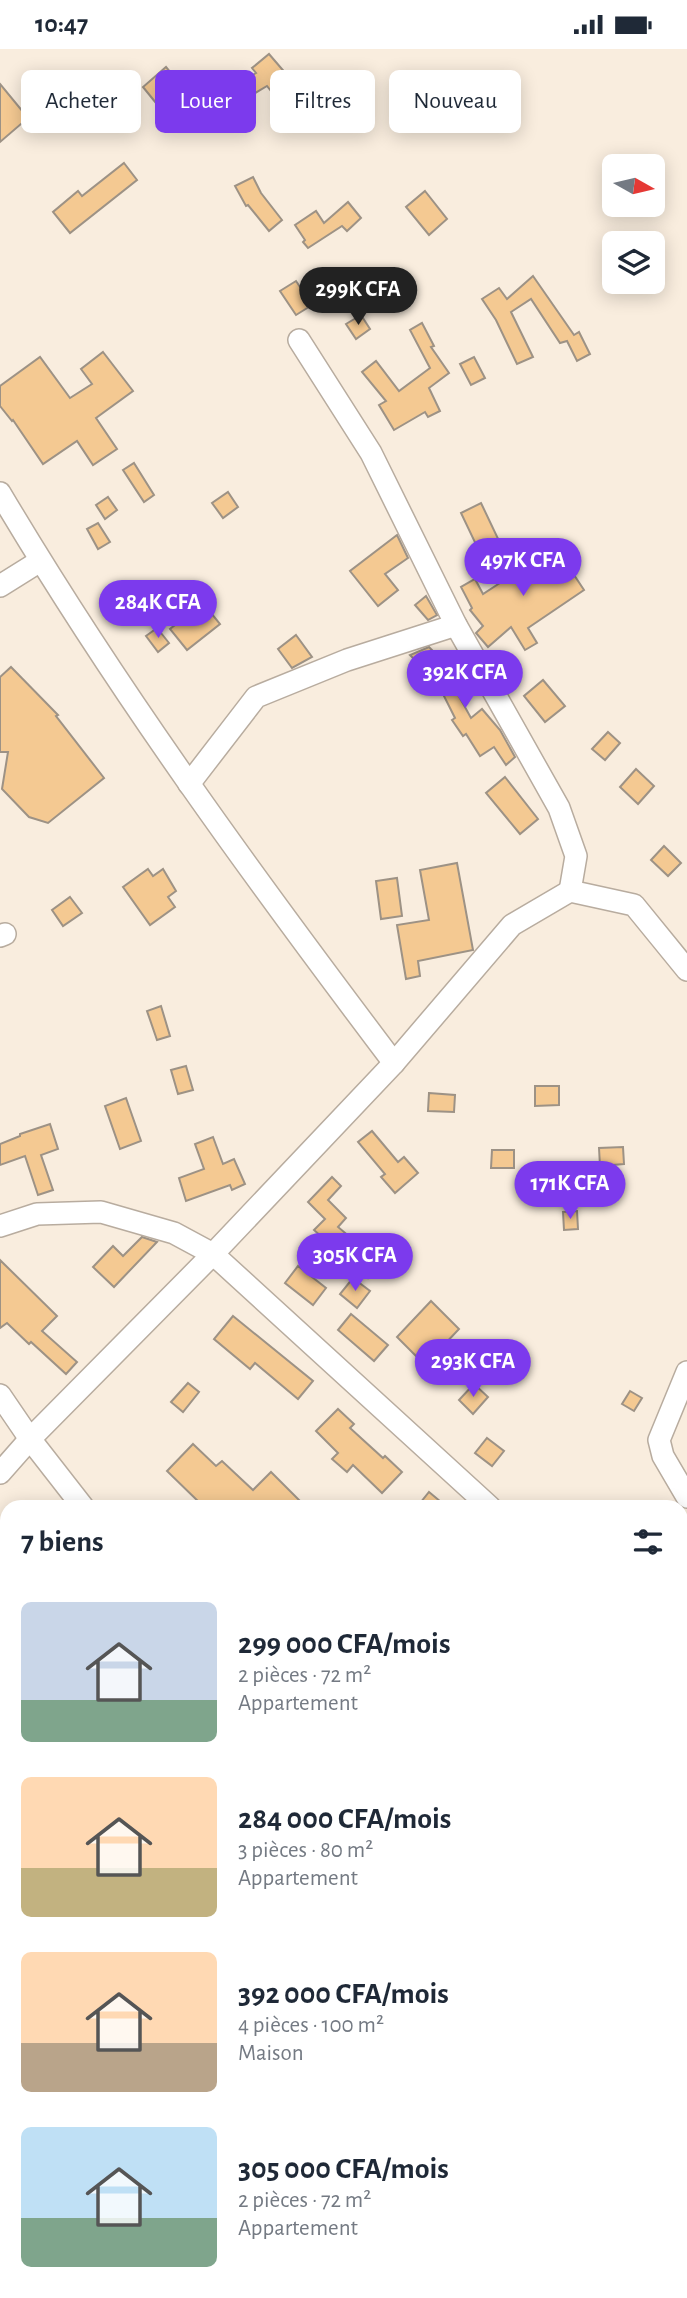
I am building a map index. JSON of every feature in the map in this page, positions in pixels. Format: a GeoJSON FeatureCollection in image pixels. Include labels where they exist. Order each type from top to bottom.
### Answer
{"type":"FeatureCollection","features":[{"type":"Feature","properties":{"kind":"street"},"geometry":{"type":"LineString","coordinates":[[299,340],[371,453],[456,625],[559,808],[576,856],[570,891]]}},
{"type":"Feature","properties":{"kind":"street"},"geometry":{"type":"LineString","coordinates":[[0,493],[40,561],[189,784],[261,886],[394,1063]]}},
{"type":"Feature","properties":{"kind":"street"},"geometry":{"type":"LineString","coordinates":[[0,586],[40,561]]}},
{"type":"Feature","properties":{"kind":"street"},"geometry":{"type":"LineString","coordinates":[[189,784],[256,697],[347,660],[456,625]]}},
{"type":"Feature","properties":{"kind":"street"},"geometry":{"type":"LineString","coordinates":[[0,1473],[394,1063],[512,925],[570,891],[634,905],[687,970]]}},
{"type":"Feature","properties":{"kind":"street"},"geometry":{"type":"LineString","coordinates":[[0,1226],[37,1214],[101,1212],[174,1233],[213,1254],[482,1500]]}},
{"type":"Feature","properties":{"kind":"street"},"geometry":{"type":"LineString","coordinates":[[687,1373],[659,1440],[663,1456],[687,1497]]}},
{"type":"Feature","properties":{"kind":"street"},"geometry":{"type":"LineString","coordinates":[[0,1395],[78,1500]]}},
{"type":"Feature","properties":{"kind":"building"},"geometry":{"type":"Polygon","coordinates":[[[269,54],[283,70],[270,70],[270,90],[267,86],[256,93],[256,70],[252,68],[269,54]]]}},
{"type":"Feature","properties":{"kind":"building"},"geometry":{"type":"Polygon","coordinates":[[[155,77],[155,102],[143,87],[155,77]]]}},
{"type":"Feature","properties":{"kind":"building"},"geometry":{"type":"Polygon","coordinates":[[[0,84],[21,110],[21,124],[0,142],[0,84]]]}},
{"type":"Feature","properties":{"kind":"building"},"geometry":{"type":"Polygon","coordinates":[[[124,163],[137,180],[70,233],[53,212],[78,191],[82,196],[124,163]]]}},
{"type":"Feature","properties":{"kind":"building"},"geometry":{"type":"Polygon","coordinates":[[[253,177],[261,193],[282,220],[269,231],[248,205],[246,206],[235,186],[253,177]]]}},
{"type":"Feature","properties":{"kind":"building"},"geometry":{"type":"Polygon","coordinates":[[[425,191],[447,219],[429,235],[406,207],[425,191]]]}},
{"type":"Feature","properties":{"kind":"building"},"geometry":{"type":"Polygon","coordinates":[[[348,202],[361,218],[347,231],[342,226],[308,248],[295,225],[316,211],[324,223],[348,202]]]}},
{"type":"Feature","properties":{"kind":"building"},"geometry":{"type":"Polygon","coordinates":[[[533,276],[574,335],[579,332],[590,354],[577,361],[567,341],[560,343],[531,299],[511,312],[533,357],[517,364],[496,320],[482,299],[499,288],[507,299],[533,276]]]}},
{"type":"Feature","properties":{"kind":"building"},"geometry":{"type":"Polygon","coordinates":[[[296,281],[312,305],[296,315],[280,291],[296,281]]]}},
{"type":"Feature","properties":{"kind":"building"},"geometry":{"type":"Polygon","coordinates":[[[395,288],[406,303],[396,310],[385,295],[395,288]]]}},
{"type":"Feature","properties":{"kind":"building"},"geometry":{"type":"Polygon","coordinates":[[[361,315],[370,329],[356,339],[346,324],[361,315]]]}},
{"type":"Feature","properties":{"kind":"building"},"geometry":{"type":"Polygon","coordinates":[[[422,323],[434,346],[431,347],[449,373],[429,388],[440,411],[428,417],[425,412],[394,430],[379,405],[386,401],[362,372],[376,361],[399,391],[430,368],[410,330],[422,323]]]}},
{"type":"Feature","properties":{"kind":"building"},"geometry":{"type":"Polygon","coordinates":[[[103,352],[133,391],[96,418],[117,449],[93,465],[77,441],[43,464],[13,420],[0,406],[0,386],[40,357],[70,398],[92,384],[81,369],[103,352]]]}},
{"type":"Feature","properties":{"kind":"building"},"geometry":{"type":"Polygon","coordinates":[[[474,357],[485,378],[471,385],[460,364],[474,357]]]}},
{"type":"Feature","properties":{"kind":"building"},"geometry":{"type":"Polygon","coordinates":[[[134,463],[154,495],[144,502],[123,470],[134,463]]]}},
{"type":"Feature","properties":{"kind":"building"},"geometry":{"type":"Polygon","coordinates":[[[228,492],[238,507],[223,518],[212,503],[228,492]]]}},
{"type":"Feature","properties":{"kind":"building"},"geometry":{"type":"Polygon","coordinates":[[[108,497],[117,510],[105,519],[96,505],[108,497]]]}},
{"type":"Feature","properties":{"kind":"building"},"geometry":{"type":"Polygon","coordinates":[[[481,503],[501,545],[481,555],[461,513],[481,503]]]}},
{"type":"Feature","properties":{"kind":"building"},"geometry":{"type":"Polygon","coordinates":[[[98,523],[110,542],[98,549],[87,529],[98,523]]]}},
{"type":"Feature","properties":{"kind":"building"},"geometry":{"type":"Polygon","coordinates":[[[397,535],[408,558],[385,574],[398,590],[378,606],[350,571],[397,535]]]}},
{"type":"Feature","properties":{"kind":"building"},"geometry":{"type":"Polygon","coordinates":[[[551,545],[571,577],[574,575],[584,590],[528,628],[537,643],[525,650],[511,627],[488,647],[476,633],[483,626],[470,610],[472,608],[461,587],[475,579],[483,594],[535,560],[532,556],[551,545]]]}},
{"type":"Feature","properties":{"kind":"building"},"geometry":{"type":"Polygon","coordinates":[[[426,596],[437,615],[428,620],[415,605],[426,596]]]}},
{"type":"Feature","properties":{"kind":"building"},"geometry":{"type":"Polygon","coordinates":[[[203,603],[220,624],[187,650],[170,629],[203,603]]]}},
{"type":"Feature","properties":{"kind":"building"},"geometry":{"type":"Polygon","coordinates":[[[157,628],[169,643],[158,652],[146,636],[157,628]]]}},
{"type":"Feature","properties":{"kind":"building"},"geometry":{"type":"Polygon","coordinates":[[[296,635],[312,657],[292,668],[278,649],[296,635]]]}},
{"type":"Feature","properties":{"kind":"building"},"geometry":{"type":"Polygon","coordinates":[[[429,647],[449,668],[445,671],[471,718],[482,709],[500,730],[515,757],[506,765],[494,747],[480,756],[466,734],[463,736],[452,720],[455,718],[437,682],[410,655],[429,647]]]}},
{"type":"Feature","properties":{"kind":"building"},"geometry":{"type":"Polygon","coordinates":[[[11,667],[58,715],[56,716],[104,778],[48,823],[29,817],[2,789],[8,752],[0,752],[0,677],[11,667]]]}},
{"type":"Feature","properties":{"kind":"building"},"geometry":{"type":"Polygon","coordinates":[[[543,680],[565,706],[545,722],[524,696],[543,680]]]}},
{"type":"Feature","properties":{"kind":"building"},"geometry":{"type":"Polygon","coordinates":[[[608,732],[620,743],[605,760],[592,749],[608,732]]]}},
{"type":"Feature","properties":{"kind":"building"},"geometry":{"type":"Polygon","coordinates":[[[636,769],[654,786],[638,804],[620,787],[636,769]]]}},
{"type":"Feature","properties":{"kind":"building"},"geometry":{"type":"Polygon","coordinates":[[[505,777],[538,819],[520,834],[486,793],[505,777]]]}},
{"type":"Feature","properties":{"kind":"building"},"geometry":{"type":"Polygon","coordinates":[[[664,846],[681,863],[668,876],[651,860],[664,846]]]}},
{"type":"Feature","properties":{"kind":"building"},"geometry":{"type":"Polygon","coordinates":[[[457,863],[473,950],[418,961],[420,976],[406,979],[397,925],[429,920],[420,870],[457,863]]]}},
{"type":"Feature","properties":{"kind":"building"},"geometry":{"type":"Polygon","coordinates":[[[148,869],[153,876],[163,869],[176,891],[168,897],[175,907],[150,925],[123,887],[148,869]]]}},
{"type":"Feature","properties":{"kind":"building"},"geometry":{"type":"Polygon","coordinates":[[[397,878],[402,916],[381,919],[376,881],[397,878]]]}},
{"type":"Feature","properties":{"kind":"building"},"geometry":{"type":"Polygon","coordinates":[[[70,897],[82,913],[63,926],[52,910],[70,897]]]}},
{"type":"Feature","properties":{"kind":"building"},"geometry":{"type":"Polygon","coordinates":[[[161,1006],[170,1036],[157,1040],[147,1011],[161,1006]]]}},
{"type":"Feature","properties":{"kind":"building"},"geometry":{"type":"Polygon","coordinates":[[[186,1066],[193,1090],[178,1094],[171,1070],[186,1066]]]}},
{"type":"Feature","properties":{"kind":"building"},"geometry":{"type":"Polygon","coordinates":[[[535,1086],[559,1086],[559,1105],[535,1106],[535,1086]]]}},
{"type":"Feature","properties":{"kind":"building"},"geometry":{"type":"Polygon","coordinates":[[[429,1093],[455,1095],[454,1112],[428,1111],[429,1093]]]}},
{"type":"Feature","properties":{"kind":"building"},"geometry":{"type":"Polygon","coordinates":[[[126,1098],[141,1141],[120,1149],[105,1106],[126,1098]]]}},
{"type":"Feature","properties":{"kind":"building"},"geometry":{"type":"Polygon","coordinates":[[[50,1124],[58,1149],[41,1155],[53,1190],[38,1195],[25,1156],[0,1165],[0,1144],[50,1124]]]}},
{"type":"Feature","properties":{"kind":"building"},"geometry":{"type":"Polygon","coordinates":[[[372,1131],[398,1162],[404,1157],[418,1173],[395,1193],[381,1177],[385,1174],[358,1142],[372,1131]]]}},
{"type":"Feature","properties":{"kind":"building"},"geometry":{"type":"Polygon","coordinates":[[[213,1137],[223,1164],[234,1159],[245,1184],[232,1190],[230,1185],[186,1201],[179,1178],[204,1169],[195,1144],[213,1137]]]}},
{"type":"Feature","properties":{"kind":"building"},"geometry":{"type":"Polygon","coordinates":[[[623,1147],[624,1164],[600,1166],[599,1148],[623,1147]]]}},
{"type":"Feature","properties":{"kind":"building"},"geometry":{"type":"Polygon","coordinates":[[[492,1150],[514,1150],[514,1168],[491,1168],[492,1150]]]}},
{"type":"Feature","properties":{"kind":"building"},"geometry":{"type":"Polygon","coordinates":[[[332,1177],[341,1186],[328,1200],[346,1218],[338,1227],[381,1263],[368,1278],[314,1230],[325,1219],[308,1202],[332,1177]]]}},
{"type":"Feature","properties":{"kind":"building"},"geometry":{"type":"Polygon","coordinates":[[[577,1211],[578,1229],[564,1230],[563,1212],[577,1211]]]}},
{"type":"Feature","properties":{"kind":"building"},"geometry":{"type":"Polygon","coordinates":[[[142,1237],[157,1242],[114,1287],[93,1267],[113,1246],[123,1256],[142,1237]]]}},
{"type":"Feature","properties":{"kind":"building"},"geometry":{"type":"Polygon","coordinates":[[[0,1260],[57,1316],[42,1331],[77,1362],[66,1374],[7,1323],[0,1328],[0,1260]]]}},
{"type":"Feature","properties":{"kind":"building"},"geometry":{"type":"Polygon","coordinates":[[[298,1266],[326,1288],[313,1305],[285,1283],[298,1266]]]}},
{"type":"Feature","properties":{"kind":"building"},"geometry":{"type":"Polygon","coordinates":[[[353,1278],[370,1291],[357,1308],[340,1294],[353,1278]]]}},
{"type":"Feature","properties":{"kind":"building"},"geometry":{"type":"Polygon","coordinates":[[[431,1301],[459,1329],[425,1365],[397,1337],[431,1301]]]}},
{"type":"Feature","properties":{"kind":"building"},"geometry":{"type":"Polygon","coordinates":[[[351,1314],[388,1345],[374,1361],[338,1330],[351,1314]]]}},
{"type":"Feature","properties":{"kind":"building"},"geometry":{"type":"Polygon","coordinates":[[[233,1316],[313,1381],[298,1399],[255,1363],[250,1369],[214,1339],[233,1316]]]}},
{"type":"Feature","properties":{"kind":"building"},"geometry":{"type":"Polygon","coordinates":[[[188,1383],[199,1392],[183,1412],[171,1402],[188,1383]]]}},
{"type":"Feature","properties":{"kind":"building"},"geometry":{"type":"Polygon","coordinates":[[[474,1384],[488,1397],[473,1414],[459,1400],[474,1384]]]}},
{"type":"Feature","properties":{"kind":"building"},"geometry":{"type":"Polygon","coordinates":[[[630,1391],[642,1398],[634,1411],[622,1404],[630,1391]]]}},
{"type":"Feature","properties":{"kind":"building"},"geometry":{"type":"Polygon","coordinates":[[[338,1409],[354,1424],[350,1428],[402,1472],[382,1493],[353,1465],[347,1472],[332,1459],[338,1453],[316,1431],[338,1409]]]}},
{"type":"Feature","properties":{"kind":"building"},"geometry":{"type":"Polygon","coordinates":[[[487,1438],[504,1451],[492,1466],[475,1453],[487,1438]]]}},
{"type":"Feature","properties":{"kind":"building"},"geometry":{"type":"Polygon","coordinates":[[[193,1444],[216,1466],[222,1461],[253,1490],[271,1472],[299,1500],[197,1500],[167,1471],[193,1444]]]}},
{"type":"Feature","properties":{"kind":"building"},"geometry":{"type":"Polygon","coordinates":[[[429,1492],[439,1500],[423,1500],[429,1492]]]}}]}
